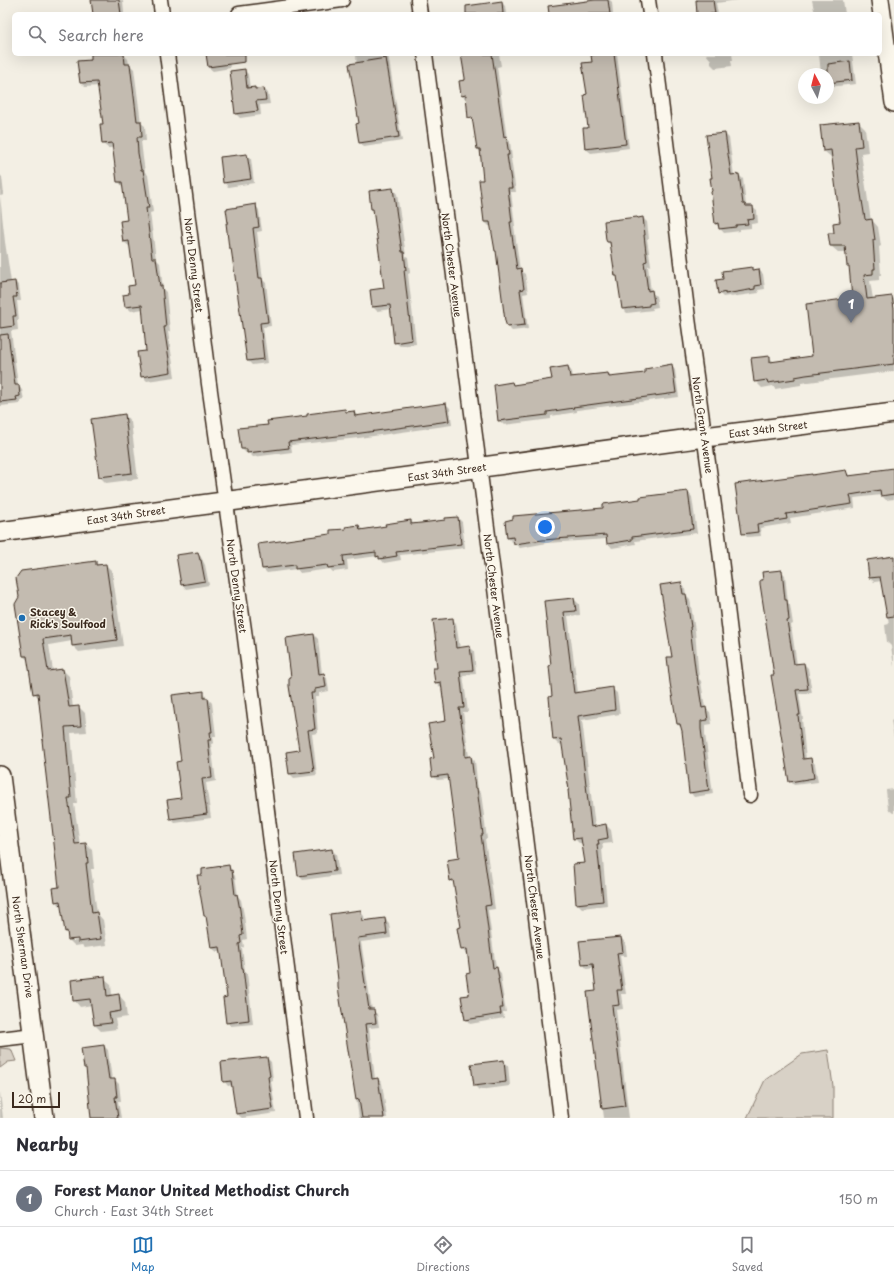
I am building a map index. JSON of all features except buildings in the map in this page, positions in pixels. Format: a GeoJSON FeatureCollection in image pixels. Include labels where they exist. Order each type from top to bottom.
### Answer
{"type":"FeatureCollection","features":[{"type":"Feature","properties":{"kind":"main road","name":"East 34th Street"},"geometry":{"type":"LineString","coordinates":[[0,532],[894,413]]}},
{"type":"Feature","properties":{"kind":"main road","name":"North Sherman Drive"},"geometry":{"type":"LineString","coordinates":[[0,776],[44,1118]]}},
{"type":"Feature","properties":{"kind":"street"},"geometry":{"type":"LineString","coordinates":[[160,0],[162,12]]}},
{"type":"Feature","properties":{"kind":"street"},"geometry":{"type":"LineString","coordinates":[[254,12],[342,0]]}},
{"type":"Feature","properties":{"kind":"street"},"geometry":{"type":"LineString","coordinates":[[418,0],[420,12]]}},
{"type":"Feature","properties":{"kind":"street"},"geometry":{"type":"LineString","coordinates":[[648,0],[650,12]]}},
{"type":"Feature","properties":{"kind":"street"},"geometry":{"type":"LineString","coordinates":[[880,0],[882,12]]}},
{"type":"Feature","properties":{"kind":"street"},"geometry":{"type":"LineString","coordinates":[[882,15],[894,103]]}},
{"type":"Feature","properties":{"kind":"street","name":"North Denny Street"},"geometry":{"type":"LineString","coordinates":[[167,56],[225,502],[246,646],[306,1118]]}},
{"type":"Feature","properties":{"kind":"street","name":"North Chester Avenue"},"geometry":{"type":"LineString","coordinates":[[425,56],[561,1118]]}},
{"type":"Feature","properties":{"kind":"street","name":"North Grant Avenue"},"geometry":{"type":"LineString","coordinates":[[655,56],[750,795]]}},
{"type":"Feature","properties":{"kind":"street"},"geometry":{"type":"LineString","coordinates":[[0,1039],[34,1035]]}},
{"type":"Feature","properties":{"kind":"shaded area"},"geometry":{"type":"Polygon","coordinates":[[[0,1048],[11,1049],[16,1061],[8,1062],[0,1068],[0,1048]]]}},
{"type":"Feature","properties":{"kind":"shaded area"},"geometry":{"type":"Polygon","coordinates":[[[828,1050],[833,1086],[833,1118],[747,1118],[765,1080],[802,1054],[828,1050]]]}},
{"type":"Feature","properties":{"kind":"place","name":"Forest Manor United Methodist Church"},"geometry":{"type":"Point","coordinates":[851,323]}},
{"type":"Feature","properties":{"kind":"place","name":"Stacey & Rick's Soulfood"},"geometry":{"type":"Point","coordinates":[22,618]}}]}
